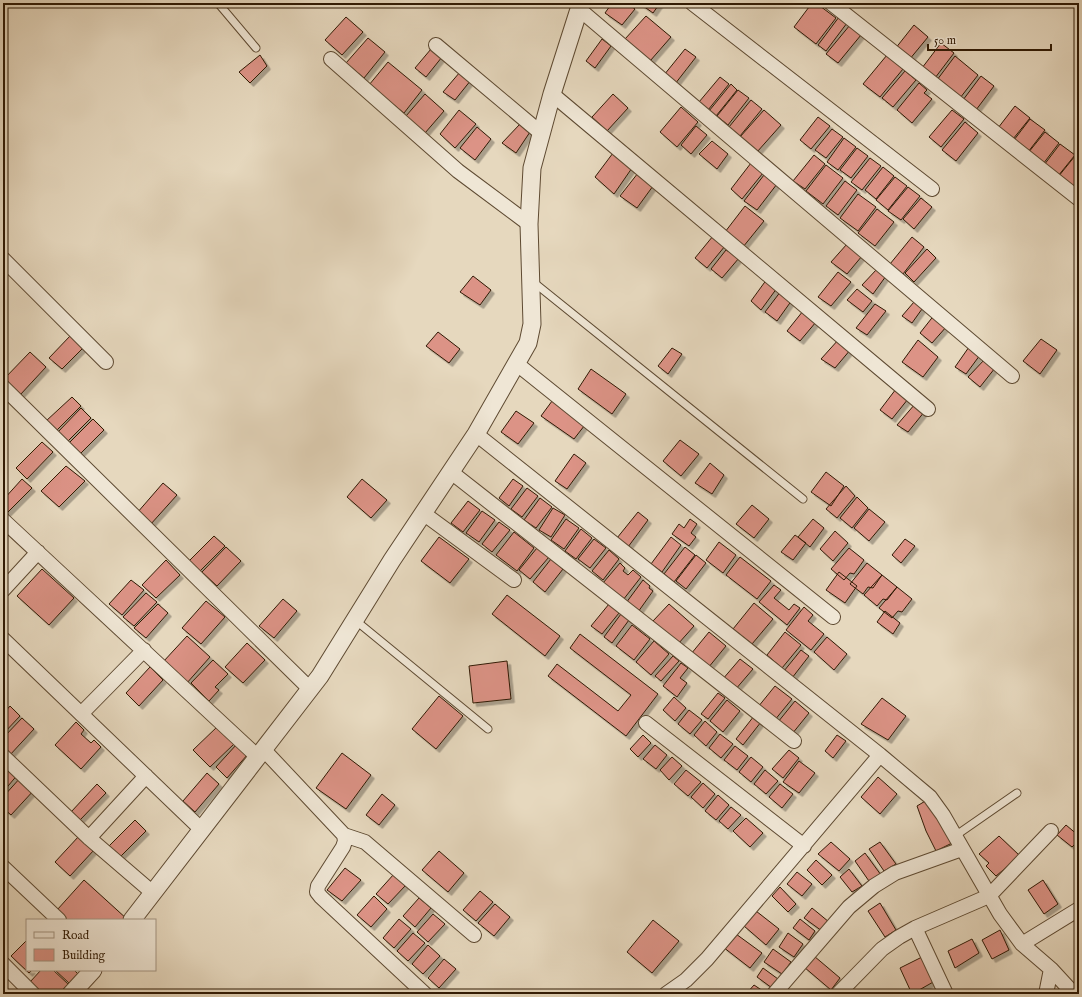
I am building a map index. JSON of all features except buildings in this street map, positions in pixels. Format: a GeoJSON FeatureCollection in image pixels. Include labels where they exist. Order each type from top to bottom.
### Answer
{"type":"FeatureCollection","features":[{"type":"Feature","properties":{"kind":"street"},"geometry":{"type":"LineString","coordinates":[[692,3],[932,189]]}},
{"type":"Feature","properties":{"kind":"street"},"geometry":{"type":"LineString","coordinates":[[831,3],[1079,199]]}},
{"type":"Feature","properties":{"kind":"street"},"geometry":{"type":"LineString","coordinates":[[133,919],[320,676],[392,560],[476,434],[528,343],[532,324],[529,224],[532,168],[552,94],[580,6],[1012,376]]}},
{"type":"Feature","properties":{"kind":"street"},"geometry":{"type":"LineString","coordinates":[[436,45],[542,134]]}},
{"type":"Feature","properties":{"kind":"street"},"geometry":{"type":"LineString","coordinates":[[331,59],[458,171],[529,224]]}},
{"type":"Feature","properties":{"kind":"street"},"geometry":{"type":"LineString","coordinates":[[552,94],[928,409]]}},
{"type":"Feature","properties":{"kind":"street"},"geometry":{"type":"LineString","coordinates":[[3,259],[106,362]]}},
{"type":"Feature","properties":{"kind":"street"},"geometry":{"type":"LineString","coordinates":[[517,364],[833,617]]}},
{"type":"Feature","properties":{"kind":"street"},"geometry":{"type":"LineString","coordinates":[[3,387],[310,689]]}},
{"type":"Feature","properties":{"kind":"street"},"geometry":{"type":"LineString","coordinates":[[476,434],[930,796],[1000,914],[1022,944],[1050,969],[1074,994]]}},
{"type":"Feature","properties":{"kind":"street"},"geometry":{"type":"LineString","coordinates":[[451,472],[794,741]]}},
{"type":"Feature","properties":{"kind":"street"},"geometry":{"type":"LineString","coordinates":[[423,513],[514,580]]}},
{"type":"Feature","properties":{"kind":"street"},"geometry":{"type":"LineString","coordinates":[[3,520],[144,650],[261,753],[344,834],[365,842],[474,935]]}},
{"type":"Feature","properties":{"kind":"street"},"geometry":{"type":"LineString","coordinates":[[3,590],[38,552]]}},
{"type":"Feature","properties":{"kind":"street"},"geometry":{"type":"LineString","coordinates":[[3,639],[202,830]]}},
{"type":"Feature","properties":{"kind":"street"},"geometry":{"type":"LineString","coordinates":[[81,714],[144,650]]}},
{"type":"Feature","properties":{"kind":"street"},"geometry":{"type":"LineString","coordinates":[[646,723],[804,846]]}},
{"type":"Feature","properties":{"kind":"street"},"geometry":{"type":"LineString","coordinates":[[666,994],[686,980],[706,959],[804,846],[880,755]]}},
{"type":"Feature","properties":{"kind":"street"},"geometry":{"type":"LineString","coordinates":[[3,756],[89,838],[153,893]]}},
{"type":"Feature","properties":{"kind":"street"},"geometry":{"type":"LineString","coordinates":[[89,838],[146,776]]}},
{"type":"Feature","properties":{"kind":"street"},"geometry":{"type":"LineString","coordinates":[[846,991],[882,949],[899,937],[915,928],[989,896],[1050,831]]}},
{"type":"Feature","properties":{"kind":"street"},"geometry":{"type":"LineString","coordinates":[[344,834],[345,841],[343,847],[318,886],[317,892],[425,994]]}},
{"type":"Feature","properties":{"kind":"street"},"geometry":{"type":"LineString","coordinates":[[774,994],[849,907],[874,886],[895,873],[962,849]]}},
{"type":"Feature","properties":{"kind":"street"},"geometry":{"type":"LineString","coordinates":[[3,867],[58,919]]}},
{"type":"Feature","properties":{"kind":"street"},"geometry":{"type":"LineString","coordinates":[[1022,944],[1075,915]]}},
{"type":"Feature","properties":{"kind":"street"},"geometry":{"type":"LineString","coordinates":[[915,928],[946,994]]}},
{"type":"Feature","properties":{"kind":"street"},"geometry":{"type":"LineString","coordinates":[[3,964],[33,994]]}},
{"type":"Feature","properties":{"kind":"street"},"geometry":{"type":"LineString","coordinates":[[1046,994],[1050,969]]}},
{"type":"Feature","properties":{"kind":"street"},"geometry":{"type":"LineString","coordinates":[[70,994],[92,971]]}},
{"type":"Feature","properties":{"kind":"lane"},"geometry":{"type":"LineString","coordinates":[[218,3],[256,48]]}},
{"type":"Feature","properties":{"kind":"lane"},"geometry":{"type":"LineString","coordinates":[[531,279],[803,499]]}},
{"type":"Feature","properties":{"kind":"lane"},"geometry":{"type":"LineString","coordinates":[[355,620],[488,729]]}},
{"type":"Feature","properties":{"kind":"lane"},"geometry":{"type":"LineString","coordinates":[[955,836],[1017,793]]}}]}
